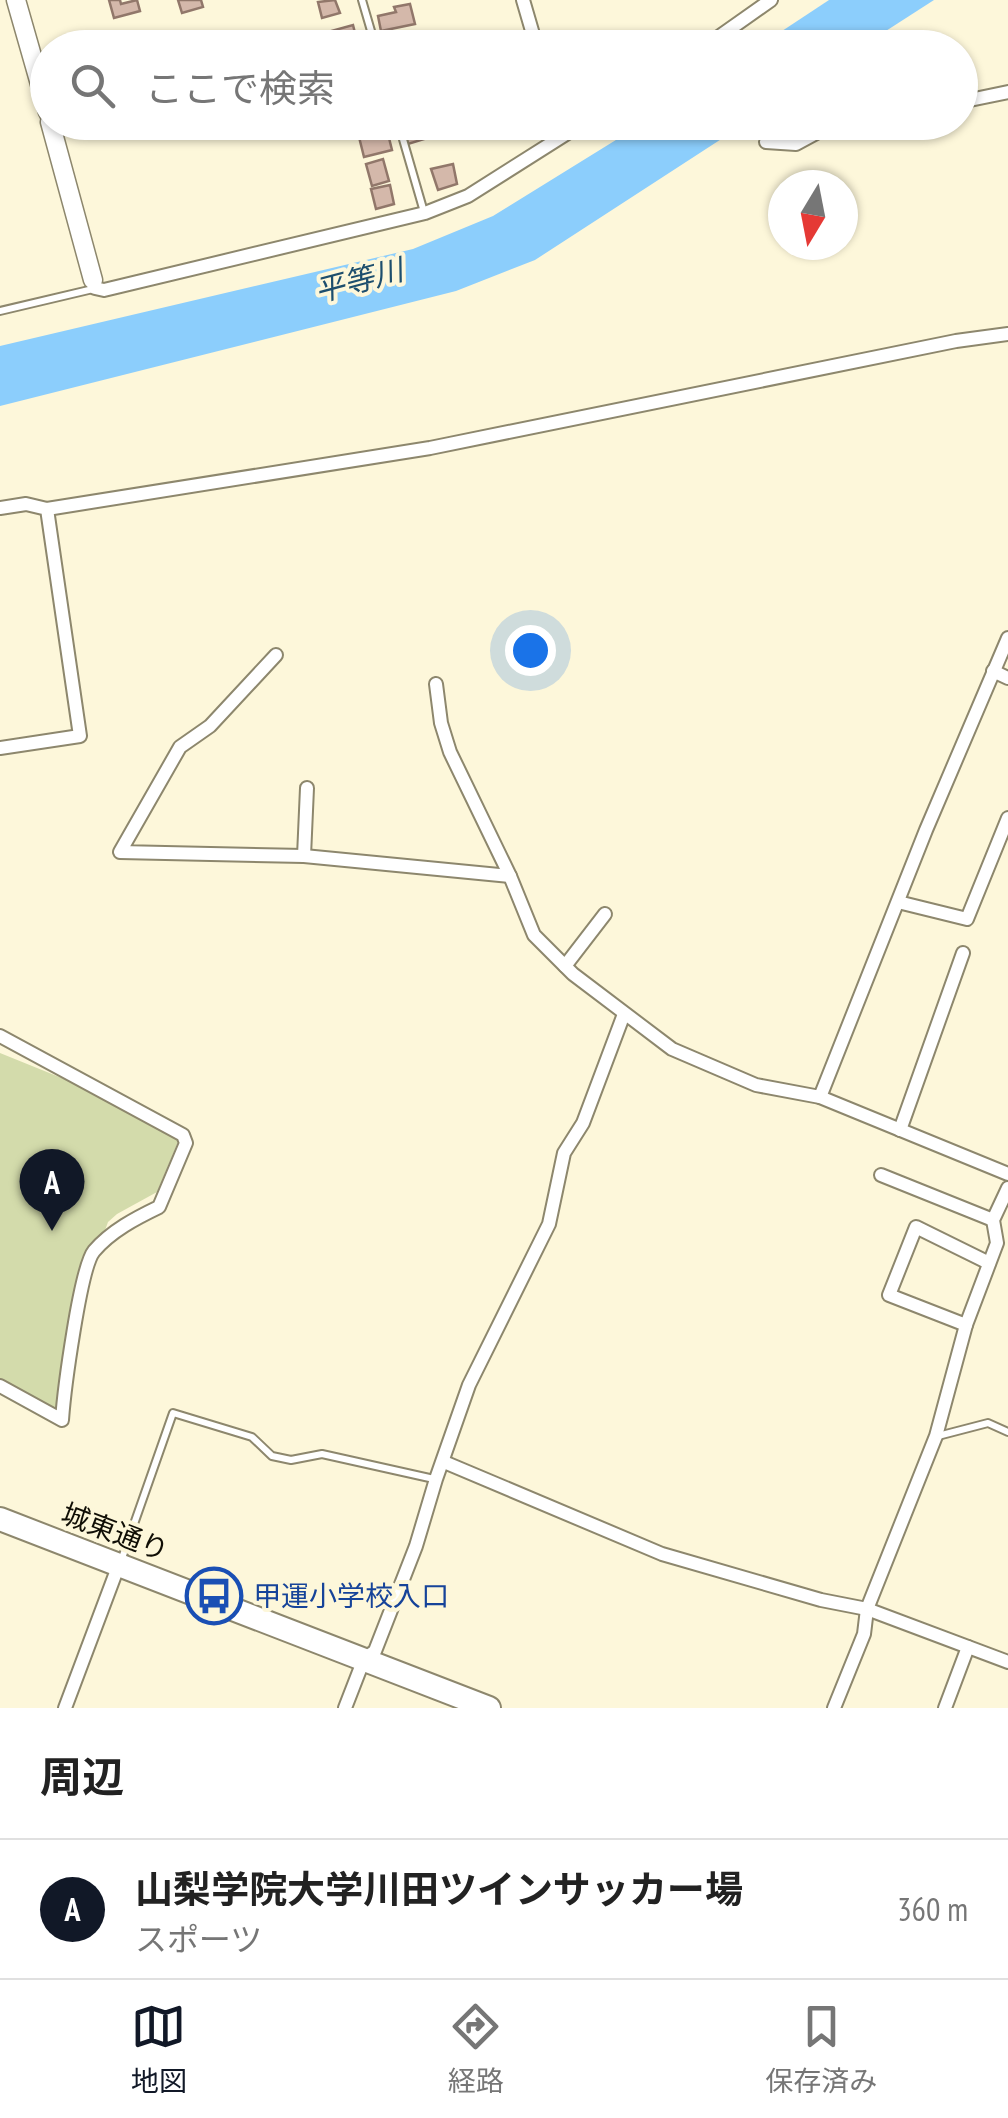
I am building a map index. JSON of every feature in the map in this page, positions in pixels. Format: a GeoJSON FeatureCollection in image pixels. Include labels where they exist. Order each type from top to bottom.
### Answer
{"type":"FeatureCollection","features":[{"type":"Feature","properties":{"kind":"highway","name":"城東通り"},"geometry":{"type":"LineString","coordinates":[[0,1520],[489,1708]]}},
{"type":"Feature","properties":{"kind":"street"},"geometry":{"type":"LineString","coordinates":[[16,0],[30,49]]}},
{"type":"Feature","properties":{"kind":"street"},"geometry":{"type":"LineString","coordinates":[[523,0],[532,30]]}},
{"type":"Feature","properties":{"kind":"street"},"geometry":{"type":"LineString","coordinates":[[728,30],[771,0]]}},
{"type":"Feature","properties":{"kind":"street"},"geometry":{"type":"LineString","coordinates":[[978,98],[1008,92]]}},
{"type":"Feature","properties":{"kind":"street"},"geometry":{"type":"LineString","coordinates":[[55,140],[94,284],[104,290],[424,213],[468,196],[547,140]]}},
{"type":"Feature","properties":{"kind":"street"},"geometry":{"type":"LineString","coordinates":[[766,142],[796,144],[803,140]]}},
{"type":"Feature","properties":{"kind":"street"},"geometry":{"type":"LineString","coordinates":[[0,508],[26,504],[46,509],[430,448],[956,340],[1008,334]]}},
{"type":"Feature","properties":{"kind":"street"},"geometry":{"type":"LineString","coordinates":[[0,748],[80,736],[46,509]]}},
{"type":"Feature","properties":{"kind":"street"},"geometry":{"type":"LineString","coordinates":[[820,1097],[1008,638]]}},
{"type":"Feature","properties":{"kind":"street"},"geometry":{"type":"LineString","coordinates":[[276,655],[210,726],[180,748],[120,852],[304,856],[510,876]]}},
{"type":"Feature","properties":{"kind":"street"},"geometry":{"type":"LineString","coordinates":[[993,671],[1008,678]]}},
{"type":"Feature","properties":{"kind":"street"},"geometry":{"type":"LineString","coordinates":[[436,684],[450,752],[534,935],[565,966],[672,1049],[756,1085],[820,1097],[1008,1174]]}},
{"type":"Feature","properties":{"kind":"street"},"geometry":{"type":"LineString","coordinates":[[304,856],[307,788]]}},
{"type":"Feature","properties":{"kind":"street"},"geometry":{"type":"LineString","coordinates":[[898,902],[967,919],[1008,818]]}},
{"type":"Feature","properties":{"kind":"street"},"geometry":{"type":"LineString","coordinates":[[565,966],[604,914]]}},
{"type":"Feature","properties":{"kind":"street"},"geometry":{"type":"LineString","coordinates":[[900,1130],[963,953]]}},
{"type":"Feature","properties":{"kind":"street"},"geometry":{"type":"LineString","coordinates":[[345,1708],[364,1659],[375,1651],[416,1546],[469,1385],[549,1224],[564,1153],[583,1123],[624,1014]]}},
{"type":"Feature","properties":{"kind":"street"},"geometry":{"type":"LineString","coordinates":[[0,1036],[183,1135],[186,1143],[159,1207],[128,1222],[93,1252],[84,1274],[62,1420],[0,1386]]}},
{"type":"Feature","properties":{"kind":"street"},"geometry":{"type":"LineString","coordinates":[[881,1175],[993,1220]]}},
{"type":"Feature","properties":{"kind":"street"},"geometry":{"type":"LineString","coordinates":[[834,1708],[864,1634],[867,1609],[936,1436],[966,1324],[997,1243],[993,1220],[1008,1188]]}},
{"type":"Feature","properties":{"kind":"street"},"geometry":{"type":"LineString","coordinates":[[966,1324],[890,1295],[916,1227],[989,1264]]}},
{"type":"Feature","properties":{"kind":"street"},"geometry":{"type":"LineString","coordinates":[[444,1462],[662,1554],[821,1600],[867,1609],[1008,1662]]}},
{"type":"Feature","properties":{"kind":"street"},"geometry":{"type":"LineString","coordinates":[[65,1708],[118,1566]]}},
{"type":"Feature","properties":{"kind":"street"},"geometry":{"type":"LineString","coordinates":[[946,1708],[968,1647]]}},
{"type":"Feature","properties":{"kind":"lane"},"geometry":{"type":"LineString","coordinates":[[362,0],[371,30]]}},
{"type":"Feature","properties":{"kind":"lane"},"geometry":{"type":"LineString","coordinates":[[403,140],[424,213]]}},
{"type":"Feature","properties":{"kind":"lane"},"geometry":{"type":"LineString","coordinates":[[0,310],[94,284]]}},
{"type":"Feature","properties":{"kind":"lane"},"geometry":{"type":"LineString","coordinates":[[118,1566],[173,1414],[252,1437],[272,1456],[290,1460],[322,1454],[436,1479]]}},
{"type":"Feature","properties":{"kind":"lane"},"geometry":{"type":"LineString","coordinates":[[936,1436],[988,1423],[1008,1432]]}},
{"type":"Feature","properties":{"kind":"green space"},"geometry":{"type":"Polygon","coordinates":[[[0,1053],[79,1085],[180,1137],[157,1192],[117,1214],[108,1222],[102,1239],[87,1250],[58,1409],[0,1385],[0,1053]]]}},
{"type":"Feature","properties":{"kind":"water"},"geometry":{"type":"Polygon","coordinates":[[[829,0],[934,0],[887,30],[784,30],[829,0]]]}},
{"type":"Feature","properties":{"kind":"water","name":"平等川"},"geometry":{"type":"Polygon","coordinates":[[[616,140],[720,140],[535,260],[456,291],[0,406],[0,346],[413,249],[493,216],[616,140]]]}},
{"type":"Feature","properties":{"kind":"building"},"geometry":{"type":"Polygon","coordinates":[[[109,0],[120,0],[121,4],[137,0],[140,11],[114,18],[109,0]]]}},
{"type":"Feature","properties":{"kind":"building"},"geometry":{"type":"Polygon","coordinates":[[[178,0],[201,0],[203,7],[182,13],[178,0]]]}},
{"type":"Feature","properties":{"kind":"building"},"geometry":{"type":"Polygon","coordinates":[[[335,0],[340,13],[322,18],[318,2],[335,0]]]}},
{"type":"Feature","properties":{"kind":"building"},"geometry":{"type":"Polygon","coordinates":[[[410,4],[415,24],[381,30],[378,16],[396,12],[394,7],[410,4]]]}},
{"type":"Feature","properties":{"kind":"building"},"geometry":{"type":"Polygon","coordinates":[[[360,140],[390,140],[392,150],[364,157],[360,140]]]}},
{"type":"Feature","properties":{"kind":"building"},"geometry":{"type":"Polygon","coordinates":[[[383,159],[389,181],[372,186],[366,164],[383,159]]]}},
{"type":"Feature","properties":{"kind":"building"},"geometry":{"type":"Polygon","coordinates":[[[453,164],[457,184],[438,190],[431,169],[453,164]]]}},
{"type":"Feature","properties":{"kind":"building"},"geometry":{"type":"Polygon","coordinates":[[[390,185],[394,204],[376,209],[371,189],[390,185]]]}},
{"type":"Feature","properties":{"kind":"place","name":"山梨学院大学川田ツインサッカー場"},"geometry":{"type":"Point","coordinates":[52,1231]}},
{"type":"Feature","properties":{"kind":"place","name":"甲運小学校入口"},"geometry":{"type":"Point","coordinates":[214,1596]}}]}
